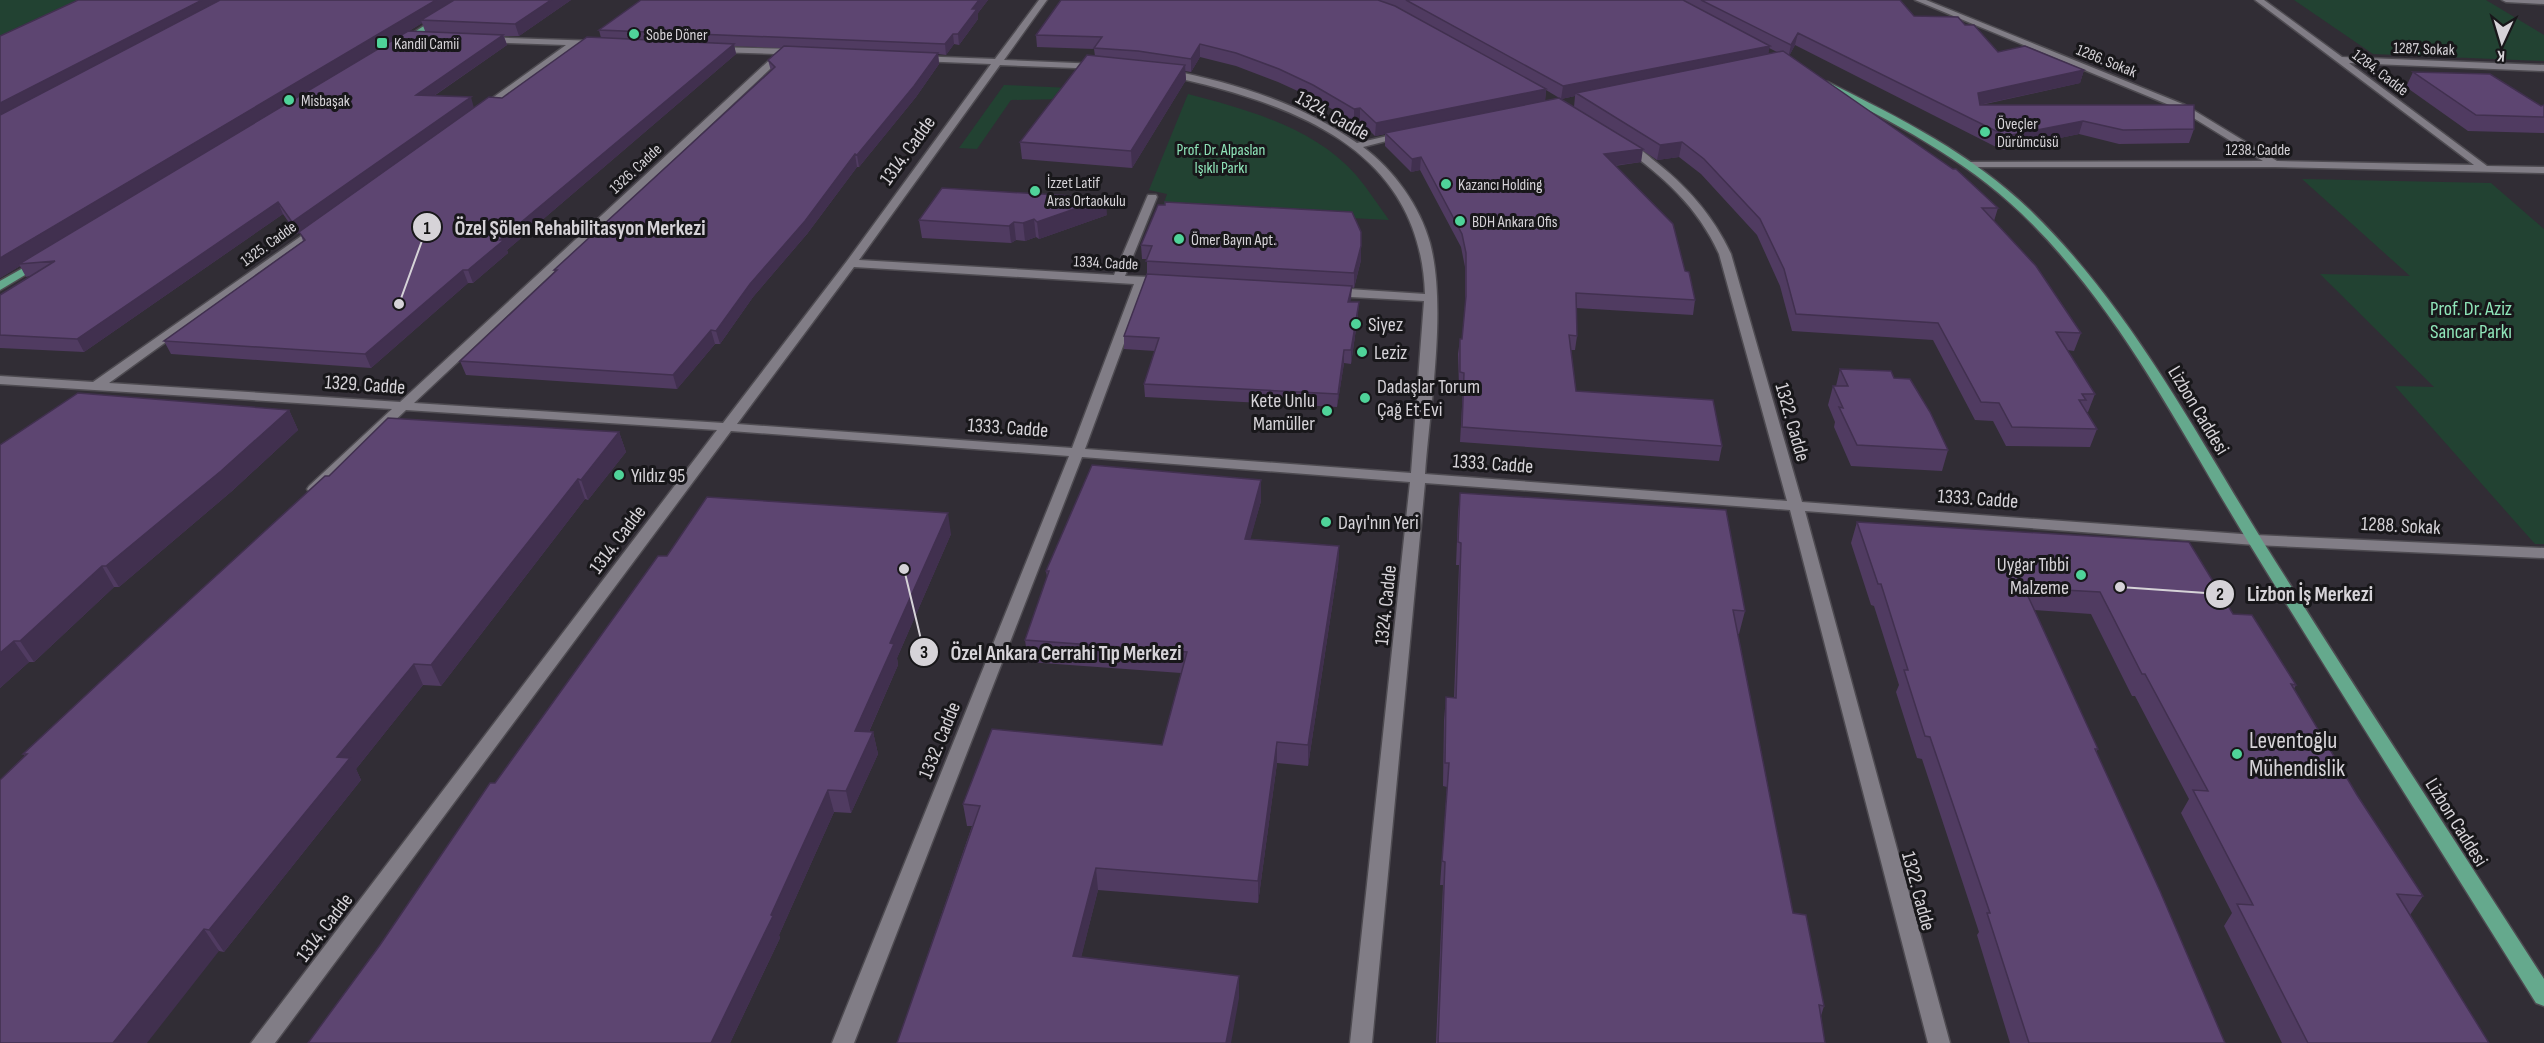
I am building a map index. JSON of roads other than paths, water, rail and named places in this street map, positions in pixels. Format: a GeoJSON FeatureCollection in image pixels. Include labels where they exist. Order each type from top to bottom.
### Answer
{"type":"FeatureCollection","features":[{"type":"Feature","properties":{"kind":"main road"},"geometry":{"type":"LineString","coordinates":[[392,48],[470,0]]}},
{"type":"Feature","properties":{"kind":"main road","name":"Lizbon Caddesi"},"geometry":{"type":"LineString","coordinates":[[1810,76],[1933,140],[1971,165],[2025,211],[2081,271],[2147,361],[2255,540],[2544,997]]}},
{"type":"Feature","properties":{"kind":"main road"},"geometry":{"type":"LineString","coordinates":[[0,286],[50,255]]}},
{"type":"Feature","properties":{"kind":"street","name":"1314. Cadde"},"geometry":{"type":"LineString","coordinates":[[262,1043],[851,263],[1043,0]]}},
{"type":"Feature","properties":{"kind":"street","name":"1286. Sokak"},"geometry":{"type":"LineString","coordinates":[[1919,0],[2182,107],[2275,164]]}},
{"type":"Feature","properties":{"kind":"street","name":"1284. Cadde"},"geometry":{"type":"LineString","coordinates":[[2259,0],[2484,168]]}},
{"type":"Feature","properties":{"kind":"street"},"geometry":{"type":"LineString","coordinates":[[2506,0],[2544,2]]}},
{"type":"Feature","properties":{"kind":"street"},"geometry":{"type":"LineString","coordinates":[[412,36],[436,37]]}},
{"type":"Feature","properties":{"kind":"street"},"geometry":{"type":"LineString","coordinates":[[471,39],[610,44]]}},
{"type":"Feature","properties":{"kind":"street"},"geometry":{"type":"LineString","coordinates":[[470,118],[575,43]]}},
{"type":"Feature","properties":{"kind":"street"},"geometry":{"type":"LineString","coordinates":[[703,48],[808,52]]}},
{"type":"Feature","properties":{"kind":"street","name":"1326. Cadde"},"geometry":{"type":"LineString","coordinates":[[306,496],[784,51]]}},
{"type":"Feature","properties":{"kind":"street"},"geometry":{"type":"LineString","coordinates":[[903,57],[1118,68]]}},
{"type":"Feature","properties":{"kind":"street","name":"1287. Sokak"},"geometry":{"type":"LineString","coordinates":[[2339,60],[2544,68]]}},
{"type":"Feature","properties":{"kind":"street","name":"1324. Cadde"},"geometry":{"type":"LineString","coordinates":[[1152,70],[1187,76],[1243,92],[1305,118],[1355,146],[1387,175],[1416,219],[1429,260],[1431,298],[1418,478],[1361,1043]]}},
{"type":"Feature","properties":{"kind":"street"},"geometry":{"type":"LineString","coordinates":[[1355,146],[1411,134]]}},
{"type":"Feature","properties":{"kind":"street","name":"1322. Cadde"},"geometry":{"type":"LineString","coordinates":[[1615,138],[1644,157],[1681,188],[1710,222],[1719,237],[1796,506],[1939,1043]]}},
{"type":"Feature","properties":{"kind":"street","name":"1238. Cadde"},"geometry":{"type":"LineString","coordinates":[[1971,165],[2275,164],[2544,170]]}},
{"type":"Feature","properties":{"kind":"street"},"geometry":{"type":"LineString","coordinates":[[1118,279],[1152,197]]}},
{"type":"Feature","properties":{"kind":"street","name":"1325. Cadde"},"geometry":{"type":"LineString","coordinates":[[78,400],[327,221]]}},
{"type":"Feature","properties":{"kind":"street","name":"1334. Cadde"},"geometry":{"type":"LineString","coordinates":[[851,263],[1164,282]]}},
{"type":"Feature","properties":{"kind":"street","name":"1332. Cadde"},"geometry":{"type":"LineString","coordinates":[[843,1043],[1077,453],[1140,281]]}},
{"type":"Feature","properties":{"kind":"street"},"geometry":{"type":"LineString","coordinates":[[1315,291],[1431,298]]}},
{"type":"Feature","properties":{"kind":"street","name":"1329. Cadde"},"geometry":{"type":"LineString","coordinates":[[0,380],[728,427]]}},
{"type":"Feature","properties":{"kind":"street","name":"1333. Cadde"},"geometry":{"type":"LineString","coordinates":[[728,427],[2255,540]]}},
{"type":"Feature","properties":{"kind":"street","name":"1288. Sokak"},"geometry":{"type":"LineString","coordinates":[[2255,540],[2544,553]]}},
{"type":"Feature","properties":{"kind":"place","name":"Sobe Döner"},"geometry":{"type":"Point","coordinates":[634,34]}},
{"type":"Feature","properties":{"kind":"place","name":"Kandil Camii"},"geometry":{"type":"Point","coordinates":[382,43]}},
{"type":"Feature","properties":{"kind":"place","name":"Misbaşak"},"geometry":{"type":"Point","coordinates":[289,100]}},
{"type":"Feature","properties":{"kind":"place","name":"Öveçler Dürümcüsü"},"geometry":{"type":"Point","coordinates":[1985,132]}},
{"type":"Feature","properties":{"kind":"place","name":"Kazancı Holding"},"geometry":{"type":"Point","coordinates":[1446,184]}},
{"type":"Feature","properties":{"kind":"place","name":"İzzet Latif Aras Ortaokulu"},"geometry":{"type":"Point","coordinates":[1035,191]}},
{"type":"Feature","properties":{"kind":"place","name":"BDH Ankara Ofis"},"geometry":{"type":"Point","coordinates":[1460,221]}},
{"type":"Feature","properties":{"kind":"place","name":"Ömer Bayın Apt."},"geometry":{"type":"Point","coordinates":[1179,239]}},
{"type":"Feature","properties":{"kind":"place","name":"Özel Şölen Rehabilitasyon Merkezi"},"geometry":{"type":"Point","coordinates":[399,304]}},
{"type":"Feature","properties":{"kind":"place","name":"Siyez"},"geometry":{"type":"Point","coordinates":[1356,324]}},
{"type":"Feature","properties":{"kind":"place","name":"Leziz"},"geometry":{"type":"Point","coordinates":[1362,352]}},
{"type":"Feature","properties":{"kind":"place","name":"Dadaşlar Torum Çağ Et Evi"},"geometry":{"type":"Point","coordinates":[1365,398]}},
{"type":"Feature","properties":{"kind":"place","name":"Kete Unlu Mamüller"},"geometry":{"type":"Point","coordinates":[1327,411]}},
{"type":"Feature","properties":{"kind":"place","name":"Yıldız 95"},"geometry":{"type":"Point","coordinates":[619,475]}},
{"type":"Feature","properties":{"kind":"place","name":"Dayı'nın Yeri"},"geometry":{"type":"Point","coordinates":[1326,522]}},
{"type":"Feature","properties":{"kind":"place","name":"Özel Ankara Cerrahi Tıp Merkezi"},"geometry":{"type":"Point","coordinates":[904,569]}},
{"type":"Feature","properties":{"kind":"place","name":"Uygar Tıbbi Malzeme"},"geometry":{"type":"Point","coordinates":[2081,575]}},
{"type":"Feature","properties":{"kind":"place","name":"Lizbon İş Merkezi"},"geometry":{"type":"Point","coordinates":[2120,587]}},
{"type":"Feature","properties":{"kind":"place","name":"Leventoğlu Mühendislik"},"geometry":{"type":"Point","coordinates":[2237,754]}},
{"type":"Feature","properties":{"kind":"park label","name":"Prof. Dr. Alpaslan Işıklı Parkı"},"geometry":{"type":"Point","coordinates":[1221,158]}},
{"type":"Feature","properties":{"kind":"park label","name":"Prof. Dr. Aziz Sancar Parkı"},"geometry":{"type":"Point","coordinates":[2471,320]}}]}
